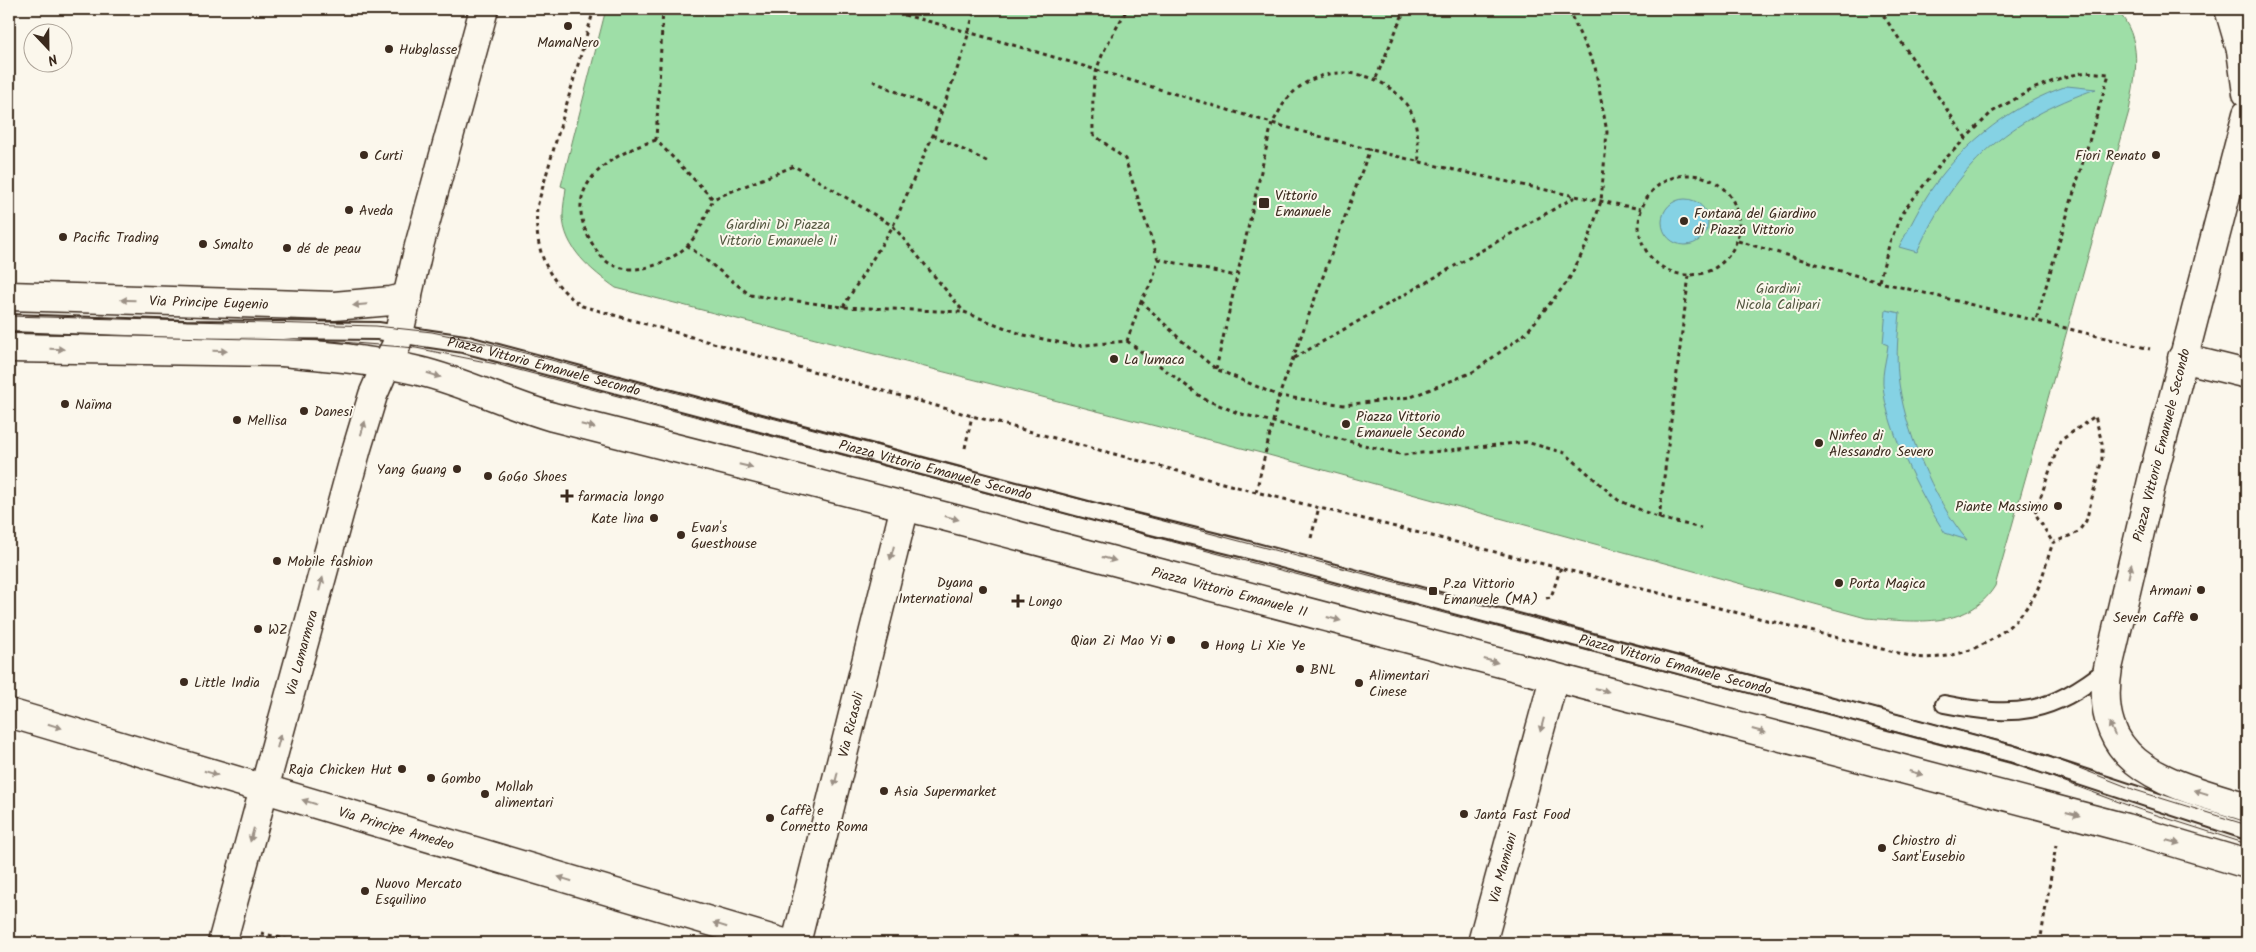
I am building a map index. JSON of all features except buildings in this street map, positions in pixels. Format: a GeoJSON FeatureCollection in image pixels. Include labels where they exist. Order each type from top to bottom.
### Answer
{"type":"FeatureCollection","features":[{"type":"Feature","properties":{"kind":"street"},"geometry":{"type":"LineString","coordinates":[[386,365],[396,346],[419,246],[484,9]]}},
{"type":"Feature","properties":{"kind":"street"},"geometry":{"type":"LineString","coordinates":[[2229,9],[2241,50],[2247,93]]}},
{"type":"Feature","properties":{"kind":"street","name":"Piazza Vittorio Emanuele Secondo"},"geometry":{"type":"LineString","coordinates":[[2247,114],[2182,358],[2108,668],[2104,699],[2110,725],[2124,750],[2143,766],[2157,776],[2182,786],[2247,807]]}},
{"type":"Feature","properties":{"kind":"street","name":"Via Principe Eugenio"},"geometry":{"type":"LineString","coordinates":[[9,296],[334,306],[391,301],[408,297]]}},
{"type":"Feature","properties":{"kind":"street"},"geometry":{"type":"LineString","coordinates":[[9,348],[282,352],[386,365],[433,375],[515,406],[553,417],[905,506]]}},
{"type":"Feature","properties":{"kind":"street"},"geometry":{"type":"LineString","coordinates":[[2182,358],[2247,374]]}},
{"type":"Feature","properties":{"kind":"street","name":"Via Lamarmora"},"geometry":{"type":"LineString","coordinates":[[222,943],[357,448],[386,365]]}},
{"type":"Feature","properties":{"kind":"street","name":"Piazza Vittorio Emanuele II"},"geometry":{"type":"LineString","coordinates":[[905,506],[1554,678]]}},
{"type":"Feature","properties":{"kind":"street","name":"Via Ricasoli"},"geometry":{"type":"LineString","coordinates":[[796,943],[905,506]]}},
{"type":"Feature","properties":{"kind":"street"},"geometry":{"type":"LineString","coordinates":[[1554,678],[2126,828],[2247,864]]}},
{"type":"Feature","properties":{"kind":"street","name":"Via Mamiani"},"geometry":{"type":"LineString","coordinates":[[1482,943],[1554,678]]}},
{"type":"Feature","properties":{"kind":"street","name":"Via Principe Amedeo"},"geometry":{"type":"LineString","coordinates":[[9,713],[784,943]]}},
{"type":"Feature","properties":{"kind":"lane","name":"Via Principe Eugenio"},"geometry":{"type":"LineString","coordinates":[[9,323],[399,334]]}},
{"type":"Feature","properties":{"kind":"lane","name":"Piazza Vittorio Emanuele Secondo"},"geometry":{"type":"LineString","coordinates":[[399,334],[464,344],[1098,513],[1241,548],[2012,754],[2136,793],[2247,832]]}},
{"type":"Feature","properties":{"kind":"lane"},"geometry":{"type":"LineString","coordinates":[[1944,704],[2005,713],[2032,710],[2066,696],[2108,668]]}},
{"type":"Feature","properties":{"kind":"path"},"geometry":{"type":"LineString","coordinates":[[594,9],[536,207],[535,227],[543,262],[560,287],[582,306],[972,416],[1256,492],[1560,567],[1894,653],[1927,658],[1942,658],[1967,651],[1989,641],[2017,618],[2032,600],[2053,543],[2078,532],[2086,521],[2102,459],[2102,443],[2095,416],[2060,441],[2035,513],[2053,543]]}},
{"type":"Feature","properties":{"kind":"path"},"geometry":{"type":"LineString","coordinates":[[663,9],[656,140],[713,200]]}},
{"type":"Feature","properties":{"kind":"path"},"geometry":{"type":"LineString","coordinates":[[881,9],[969,31],[1272,123],[1419,162],[1575,197],[1641,209]]}},
{"type":"Feature","properties":{"kind":"path"},"geometry":{"type":"LineString","coordinates":[[843,307],[893,226],[942,112],[964,53],[975,9]]}},
{"type":"Feature","properties":{"kind":"path"},"geometry":{"type":"LineString","coordinates":[[1127,9],[1098,69],[1094,83],[1093,134],[1125,159],[1158,259],[1154,280],[1142,301],[1127,341]]}},
{"type":"Feature","properties":{"kind":"path"},"geometry":{"type":"LineString","coordinates":[[1376,78],[1405,9]]}},
{"type":"Feature","properties":{"kind":"path"},"geometry":{"type":"LineString","coordinates":[[1142,301],[1182,341],[1216,368],[1279,396],[1345,405],[1411,397],[1473,372],[1526,333],[1568,281],[1588,242],[1601,201],[1607,132],[1595,67],[1568,9]]}},
{"type":"Feature","properties":{"kind":"path"},"geometry":{"type":"LineString","coordinates":[[1879,9],[1966,138]]}},
{"type":"Feature","properties":{"kind":"path"},"geometry":{"type":"LineString","coordinates":[[1216,368],[1272,123],[1289,97],[1307,82],[1329,73],[1353,72],[1376,78],[1395,92],[1410,110],[1418,133],[1419,162]]}},
{"type":"Feature","properties":{"kind":"path"},"geometry":{"type":"LineString","coordinates":[[1879,281],[1890,242],[1902,213],[1942,162],[1992,112],[2033,89],[2086,72],[2109,74],[2036,320]]}},
{"type":"Feature","properties":{"kind":"path"},"geometry":{"type":"LineString","coordinates":[[873,81],[942,112]]}},
{"type":"Feature","properties":{"kind":"path"},"geometry":{"type":"LineString","coordinates":[[933,135],[990,163]]}},
{"type":"Feature","properties":{"kind":"path"},"geometry":{"type":"LineString","coordinates":[[656,140],[630,149],[612,158],[597,172],[584,190],[580,210],[584,227],[592,243],[612,265],[642,268],[666,262],[688,245],[700,228],[713,200],[794,166],[893,226],[964,312]]}},
{"type":"Feature","properties":{"kind":"path"},"geometry":{"type":"LineString","coordinates":[[1256,492],[1279,396],[1370,149]]}},
{"type":"Feature","properties":{"kind":"path"},"geometry":{"type":"LineString","coordinates":[[1690,174],[1706,176],[1720,184],[1731,195],[1738,209],[1740,224],[1738,241],[1730,255],[1719,266],[1705,273],[1689,276],[1666,269],[1659,266],[1648,254],[1641,240],[1638,224],[1641,209],[1649,195],[1660,183],[1674,176],[1690,174]]}},
{"type":"Feature","properties":{"kind":"path"},"geometry":{"type":"LineString","coordinates":[[1293,358],[1575,197]]}},
{"type":"Feature","properties":{"kind":"path"},"geometry":{"type":"LineString","coordinates":[[1738,241],[1879,281],[2182,358]]}},
{"type":"Feature","properties":{"kind":"path"},"geometry":{"type":"LineString","coordinates":[[688,245],[750,295],[843,307],[964,312],[1024,335],[1076,346],[1127,341],[1204,399],[1238,413],[1403,455],[1526,442],[1566,453],[1618,500],[1659,518],[1701,528]]}},
{"type":"Feature","properties":{"kind":"path"},"geometry":{"type":"LineString","coordinates":[[1158,259],[1236,276]]}},
{"type":"Feature","properties":{"kind":"path"},"geometry":{"type":"LineString","coordinates":[[1659,518],[1689,276]]}},
{"type":"Feature","properties":{"kind":"path"},"geometry":{"type":"LineString","coordinates":[[964,450],[972,416]]}},
{"type":"Feature","properties":{"kind":"path"},"geometry":{"type":"LineString","coordinates":[[1319,541],[1311,539],[1320,507]]}},
{"type":"Feature","properties":{"kind":"path"},"geometry":{"type":"LineString","coordinates":[[1551,597],[1560,567]]}},
{"type":"Feature","properties":{"kind":"path"},"geometry":{"type":"LineString","coordinates":[[2040,943],[2058,836]]}},
{"type":"Feature","properties":{"kind":"path"},"geometry":{"type":"LineString","coordinates":[[261,933],[300,943]]}},
{"type":"Feature","properties":{"kind":"green space","name":"Giardini Nicola Calipari"},"geometry":{"type":"Polygon","coordinates":[[[606,9],[2116,9],[2131,33],[2136,58],[2129,111],[1995,586],[1983,600],[1969,610],[1954,617],[1937,620],[1901,621],[1866,618],[1265,454],[616,288],[580,258],[573,248],[564,227],[563,215],[566,188],[561,186],[606,9]]]}},
{"type":"Feature","properties":{"kind":"water"},"geometry":{"type":"Polygon","coordinates":[[[2067,86],[2096,89],[2064,101],[2036,115],[2011,131],[1967,170],[1932,221],[1917,252],[1899,247],[1928,194],[1960,154],[1992,126],[2010,114],[2028,103],[2067,86]]]}},
{"type":"Feature","properties":{"kind":"water"},"geometry":{"type":"Polygon","coordinates":[[[1685,199],[1698,203],[1704,209],[1708,222],[1704,235],[1698,241],[1685,245],[1672,241],[1666,235],[1662,222],[1666,209],[1672,203],[1685,199]]]}},
{"type":"Feature","properties":{"kind":"water"},"geometry":{"type":"Polygon","coordinates":[[[1886,310],[1900,313],[1897,352],[1898,375],[1906,417],[1913,439],[1943,504],[1967,540],[1945,533],[1914,479],[1895,435],[1884,393],[1883,376],[1888,345],[1883,343],[1886,310]]]}},
{"type":"Feature","properties":{"kind":"tram line"},"geometry":{"type":"LineString","coordinates":[[9,316],[376,326],[432,332],[498,346],[2015,745],[2041,753],[2135,790],[2247,825]]}},
{"type":"Feature","properties":{"kind":"tram line"},"geometry":{"type":"LineString","coordinates":[[9,333],[329,341],[416,348],[496,364],[2011,762],[2138,809],[2247,844]]}},
{"type":"Feature","properties":{"kind":"place","name":"MamaNero"},"geometry":{"type":"Point","coordinates":[568,26]}},
{"type":"Feature","properties":{"kind":"place","name":"Hubglasse"},"geometry":{"type":"Point","coordinates":[389,49]}},
{"type":"Feature","properties":{"kind":"place","name":"Curti"},"geometry":{"type":"Point","coordinates":[364,155]}},
{"type":"Feature","properties":{"kind":"place","name":"Fiori Renato"},"geometry":{"type":"Point","coordinates":[2156,155]}},
{"type":"Feature","properties":{"kind":"place","name":"Vittorio Emanuele"},"geometry":{"type":"Point","coordinates":[1264,203]}},
{"type":"Feature","properties":{"kind":"place","name":"Aveda"},"geometry":{"type":"Point","coordinates":[349,210]}},
{"type":"Feature","properties":{"kind":"place","name":"Fontana del Giardino di Piazza Vittorio"},"geometry":{"type":"Point","coordinates":[1684,221]}},
{"type":"Feature","properties":{"kind":"place","name":"Pacific Trading"},"geometry":{"type":"Point","coordinates":[63,237]}},
{"type":"Feature","properties":{"kind":"place","name":"Smalto"},"geometry":{"type":"Point","coordinates":[203,244]}},
{"type":"Feature","properties":{"kind":"place","name":"dé de peau"},"geometry":{"type":"Point","coordinates":[287,248]}},
{"type":"Feature","properties":{"kind":"place","name":"La lumaca"},"geometry":{"type":"Point","coordinates":[1114,359]}},
{"type":"Feature","properties":{"kind":"place","name":"Naïma"},"geometry":{"type":"Point","coordinates":[65,404]}},
{"type":"Feature","properties":{"kind":"place","name":"Danesi"},"geometry":{"type":"Point","coordinates":[304,411]}},
{"type":"Feature","properties":{"kind":"place","name":"Mellisa"},"geometry":{"type":"Point","coordinates":[237,420]}},
{"type":"Feature","properties":{"kind":"place","name":"Piazza Vittorio Emanuele Secondo"},"geometry":{"type":"Point","coordinates":[1346,424]}},
{"type":"Feature","properties":{"kind":"place","name":"Ninfeo di Alessandro Severo"},"geometry":{"type":"Point","coordinates":[1819,443]}},
{"type":"Feature","properties":{"kind":"place","name":"Yang Guang"},"geometry":{"type":"Point","coordinates":[457,469]}},
{"type":"Feature","properties":{"kind":"place","name":"GoGo Shoes"},"geometry":{"type":"Point","coordinates":[488,476]}},
{"type":"Feature","properties":{"kind":"place","name":"farmacia longo"},"geometry":{"type":"Point","coordinates":[567,496]}},
{"type":"Feature","properties":{"kind":"place","name":"Piante Massimo"},"geometry":{"type":"Point","coordinates":[2058,506]}},
{"type":"Feature","properties":{"kind":"place","name":"Kate lina"},"geometry":{"type":"Point","coordinates":[654,518]}},
{"type":"Feature","properties":{"kind":"place","name":"Evan's Guesthouse"},"geometry":{"type":"Point","coordinates":[681,535]}},
{"type":"Feature","properties":{"kind":"place","name":"Mobile fashion"},"geometry":{"type":"Point","coordinates":[277,561]}},
{"type":"Feature","properties":{"kind":"place","name":"Porta Magica"},"geometry":{"type":"Point","coordinates":[1839,583]}},
{"type":"Feature","properties":{"kind":"place","name":"Dyana International"},"geometry":{"type":"Point","coordinates":[983,590]}},
{"type":"Feature","properties":{"kind":"place","name":"Armani"},"geometry":{"type":"Point","coordinates":[2201,590]}},
{"type":"Feature","properties":{"kind":"place","name":"P.za Vittorio Emanuele (MA)"},"geometry":{"type":"Point","coordinates":[1433,591]}},
{"type":"Feature","properties":{"kind":"place","name":"Longo"},"geometry":{"type":"Point","coordinates":[1018,601]}},
{"type":"Feature","properties":{"kind":"place","name":"Seven Caffè"},"geometry":{"type":"Point","coordinates":[2194,617]}},
{"type":"Feature","properties":{"kind":"place","name":"WZ"},"geometry":{"type":"Point","coordinates":[258,629]}},
{"type":"Feature","properties":{"kind":"place","name":"Qian Zi Mao Yi"},"geometry":{"type":"Point","coordinates":[1171,640]}},
{"type":"Feature","properties":{"kind":"place","name":"Hong Li Xie Ye"},"geometry":{"type":"Point","coordinates":[1205,645]}},
{"type":"Feature","properties":{"kind":"place","name":"BNL"},"geometry":{"type":"Point","coordinates":[1300,669]}},
{"type":"Feature","properties":{"kind":"place","name":"Little India"},"geometry":{"type":"Point","coordinates":[184,682]}},
{"type":"Feature","properties":{"kind":"place","name":"Alimentari Cinese"},"geometry":{"type":"Point","coordinates":[1359,683]}},
{"type":"Feature","properties":{"kind":"place","name":"Raja Chicken Hut"},"geometry":{"type":"Point","coordinates":[402,769]}},
{"type":"Feature","properties":{"kind":"place","name":"Gombo"},"geometry":{"type":"Point","coordinates":[431,778]}},
{"type":"Feature","properties":{"kind":"place","name":"Asia Supermarket"},"geometry":{"type":"Point","coordinates":[884,791]}},
{"type":"Feature","properties":{"kind":"place","name":"Mollah alimentari"},"geometry":{"type":"Point","coordinates":[485,794]}},
{"type":"Feature","properties":{"kind":"place","name":"Janta Fast Food"},"geometry":{"type":"Point","coordinates":[1464,814]}},
{"type":"Feature","properties":{"kind":"place","name":"Caffè e Cornetto Roma"},"geometry":{"type":"Point","coordinates":[770,818]}},
{"type":"Feature","properties":{"kind":"place","name":"Chiostro di Sant'Eusebio"},"geometry":{"type":"Point","coordinates":[1882,848]}},
{"type":"Feature","properties":{"kind":"place","name":"Nuovo Mercato Esquilino"},"geometry":{"type":"Point","coordinates":[365,891]}},
{"type":"Feature","properties":{"kind":"park label","name":"Giardini Di Piazza Vittorio Emanuele Ii"},"geometry":{"type":"Point","coordinates":[778,232]}}]}
